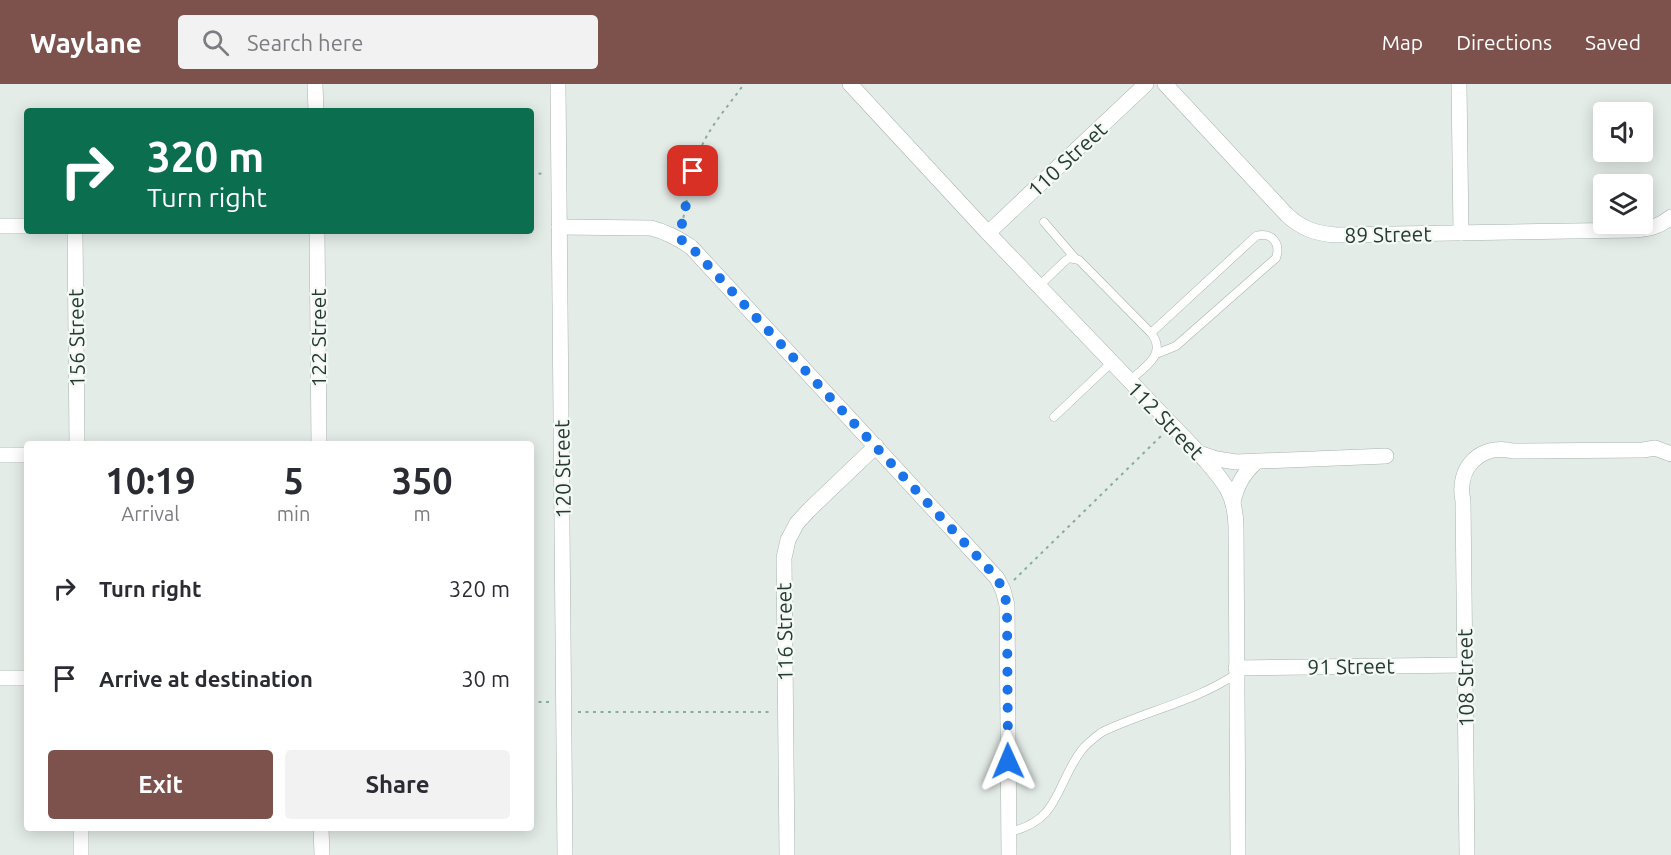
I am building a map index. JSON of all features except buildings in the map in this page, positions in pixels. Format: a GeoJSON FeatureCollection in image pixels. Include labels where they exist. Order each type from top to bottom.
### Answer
{"type":"FeatureCollection","features":[{"type":"Feature","properties":{"kind":"street"},"geometry":{"type":"LineString","coordinates":[[315,84],[316,108]]}},
{"type":"Feature","properties":{"kind":"street","name":"120 Street"},"geometry":{"type":"LineString","coordinates":[[558,84],[565,855]]}},
{"type":"Feature","properties":{"kind":"street","name":"112 Street"},"geometry":{"type":"LineString","coordinates":[[850,84],[1225,483],[1233,502],[1236,526],[1238,855]]}},
{"type":"Feature","properties":{"kind":"street","name":"110 Street"},"geometry":{"type":"LineString","coordinates":[[988,233],[1146,84]]}},
{"type":"Feature","properties":{"kind":"street","name":"89 Street"},"geometry":{"type":"LineString","coordinates":[[1165,84],[1287,215],[1304,227],[1326,234],[1648,229],[1660,226],[1670,218]]}},
{"type":"Feature","properties":{"kind":"street"},"geometry":{"type":"LineString","coordinates":[[1459,84],[1461,233]]}},
{"type":"Feature","properties":{"kind":"street"},"geometry":{"type":"LineString","coordinates":[[0,226],[24,226]]}},
{"type":"Feature","properties":{"kind":"street"},"geometry":{"type":"LineString","coordinates":[[559,227],[651,228],[679,238],[691,247],[997,578],[1007,605],[1009,855]]}},
{"type":"Feature","properties":{"kind":"street","name":"156 Street"},"geometry":{"type":"LineString","coordinates":[[75,234],[77,441]]}},
{"type":"Feature","properties":{"kind":"street","name":"122 Street"},"geometry":{"type":"LineString","coordinates":[[317,234],[319,441]]}},
{"type":"Feature","properties":{"kind":"street","name":"116 Street"},"geometry":{"type":"LineString","coordinates":[[787,855],[784,558],[788,540],[797,523],[876,446]]}},
{"type":"Feature","properties":{"kind":"street","name":"108 Street"},"geometry":{"type":"LineString","coordinates":[[1467,855],[1461,483],[1463,475],[1473,460],[1488,452],[1502,450],[1643,450],[1655,448],[1671,454]]}},
{"type":"Feature","properties":{"kind":"street"},"geometry":{"type":"LineString","coordinates":[[1643,450],[1658,457],[1671,467]]}},
{"type":"Feature","properties":{"kind":"street"},"geometry":{"type":"LineString","coordinates":[[1199,453],[1227,461],[1256,462],[1386,456]]}},
{"type":"Feature","properties":{"kind":"street"},"geometry":{"type":"LineString","coordinates":[[0,455],[24,455]]}},
{"type":"Feature","properties":{"kind":"street"},"geometry":{"type":"LineString","coordinates":[[1233,502],[1240,480],[1256,462]]}},
{"type":"Feature","properties":{"kind":"street","name":"91 Street"},"geometry":{"type":"LineString","coordinates":[[1236,671],[1465,665]]}},
{"type":"Feature","properties":{"kind":"street"},"geometry":{"type":"LineString","coordinates":[[0,678],[24,678]]}},
{"type":"Feature","properties":{"kind":"street"},"geometry":{"type":"LineString","coordinates":[[81,831],[81,855]]}},
{"type":"Feature","properties":{"kind":"street"},"geometry":{"type":"LineString","coordinates":[[321,831],[322,855]]}},
{"type":"Feature","properties":{"kind":"lane"},"geometry":{"type":"LineString","coordinates":[[1044,222],[1075,258],[1156,339],[1158,347],[1156,354],[1129,381]]}},
{"type":"Feature","properties":{"kind":"lane"},"geometry":{"type":"LineString","coordinates":[[1151,333],[1256,236],[1263,234],[1275,240],[1278,245],[1276,258],[1176,346],[1156,354]]}},
{"type":"Feature","properties":{"kind":"lane"},"geometry":{"type":"LineString","coordinates":[[1039,286],[1065,261],[1075,258]]}},
{"type":"Feature","properties":{"kind":"lane"},"geometry":{"type":"LineString","coordinates":[[1054,417],[1111,363]]}},
{"type":"Feature","properties":{"kind":"lane"},"geometry":{"type":"LineString","coordinates":[[1009,832],[1035,823],[1045,814],[1081,750],[1102,732],[1202,694],[1220,685],[1236,671]]}},
{"type":"Feature","properties":{"kind":"path"},"geometry":{"type":"LineString","coordinates":[[679,238],[693,171],[700,150],[707,135],[744,84]]}},
{"type":"Feature","properties":{"kind":"path"},"geometry":{"type":"LineString","coordinates":[[1003,590],[1172,426]]}},
{"type":"Feature","properties":{"kind":"path"},"geometry":{"type":"LineString","coordinates":[[534,702],[564,707],[785,712]]}},
{"type":"Feature","properties":{"kind":"route"},"geometry":{"type":"LineString","coordinates":[[693,171],[679,238],[691,247],[997,578],[1007,605],[1008,761]]}}]}
